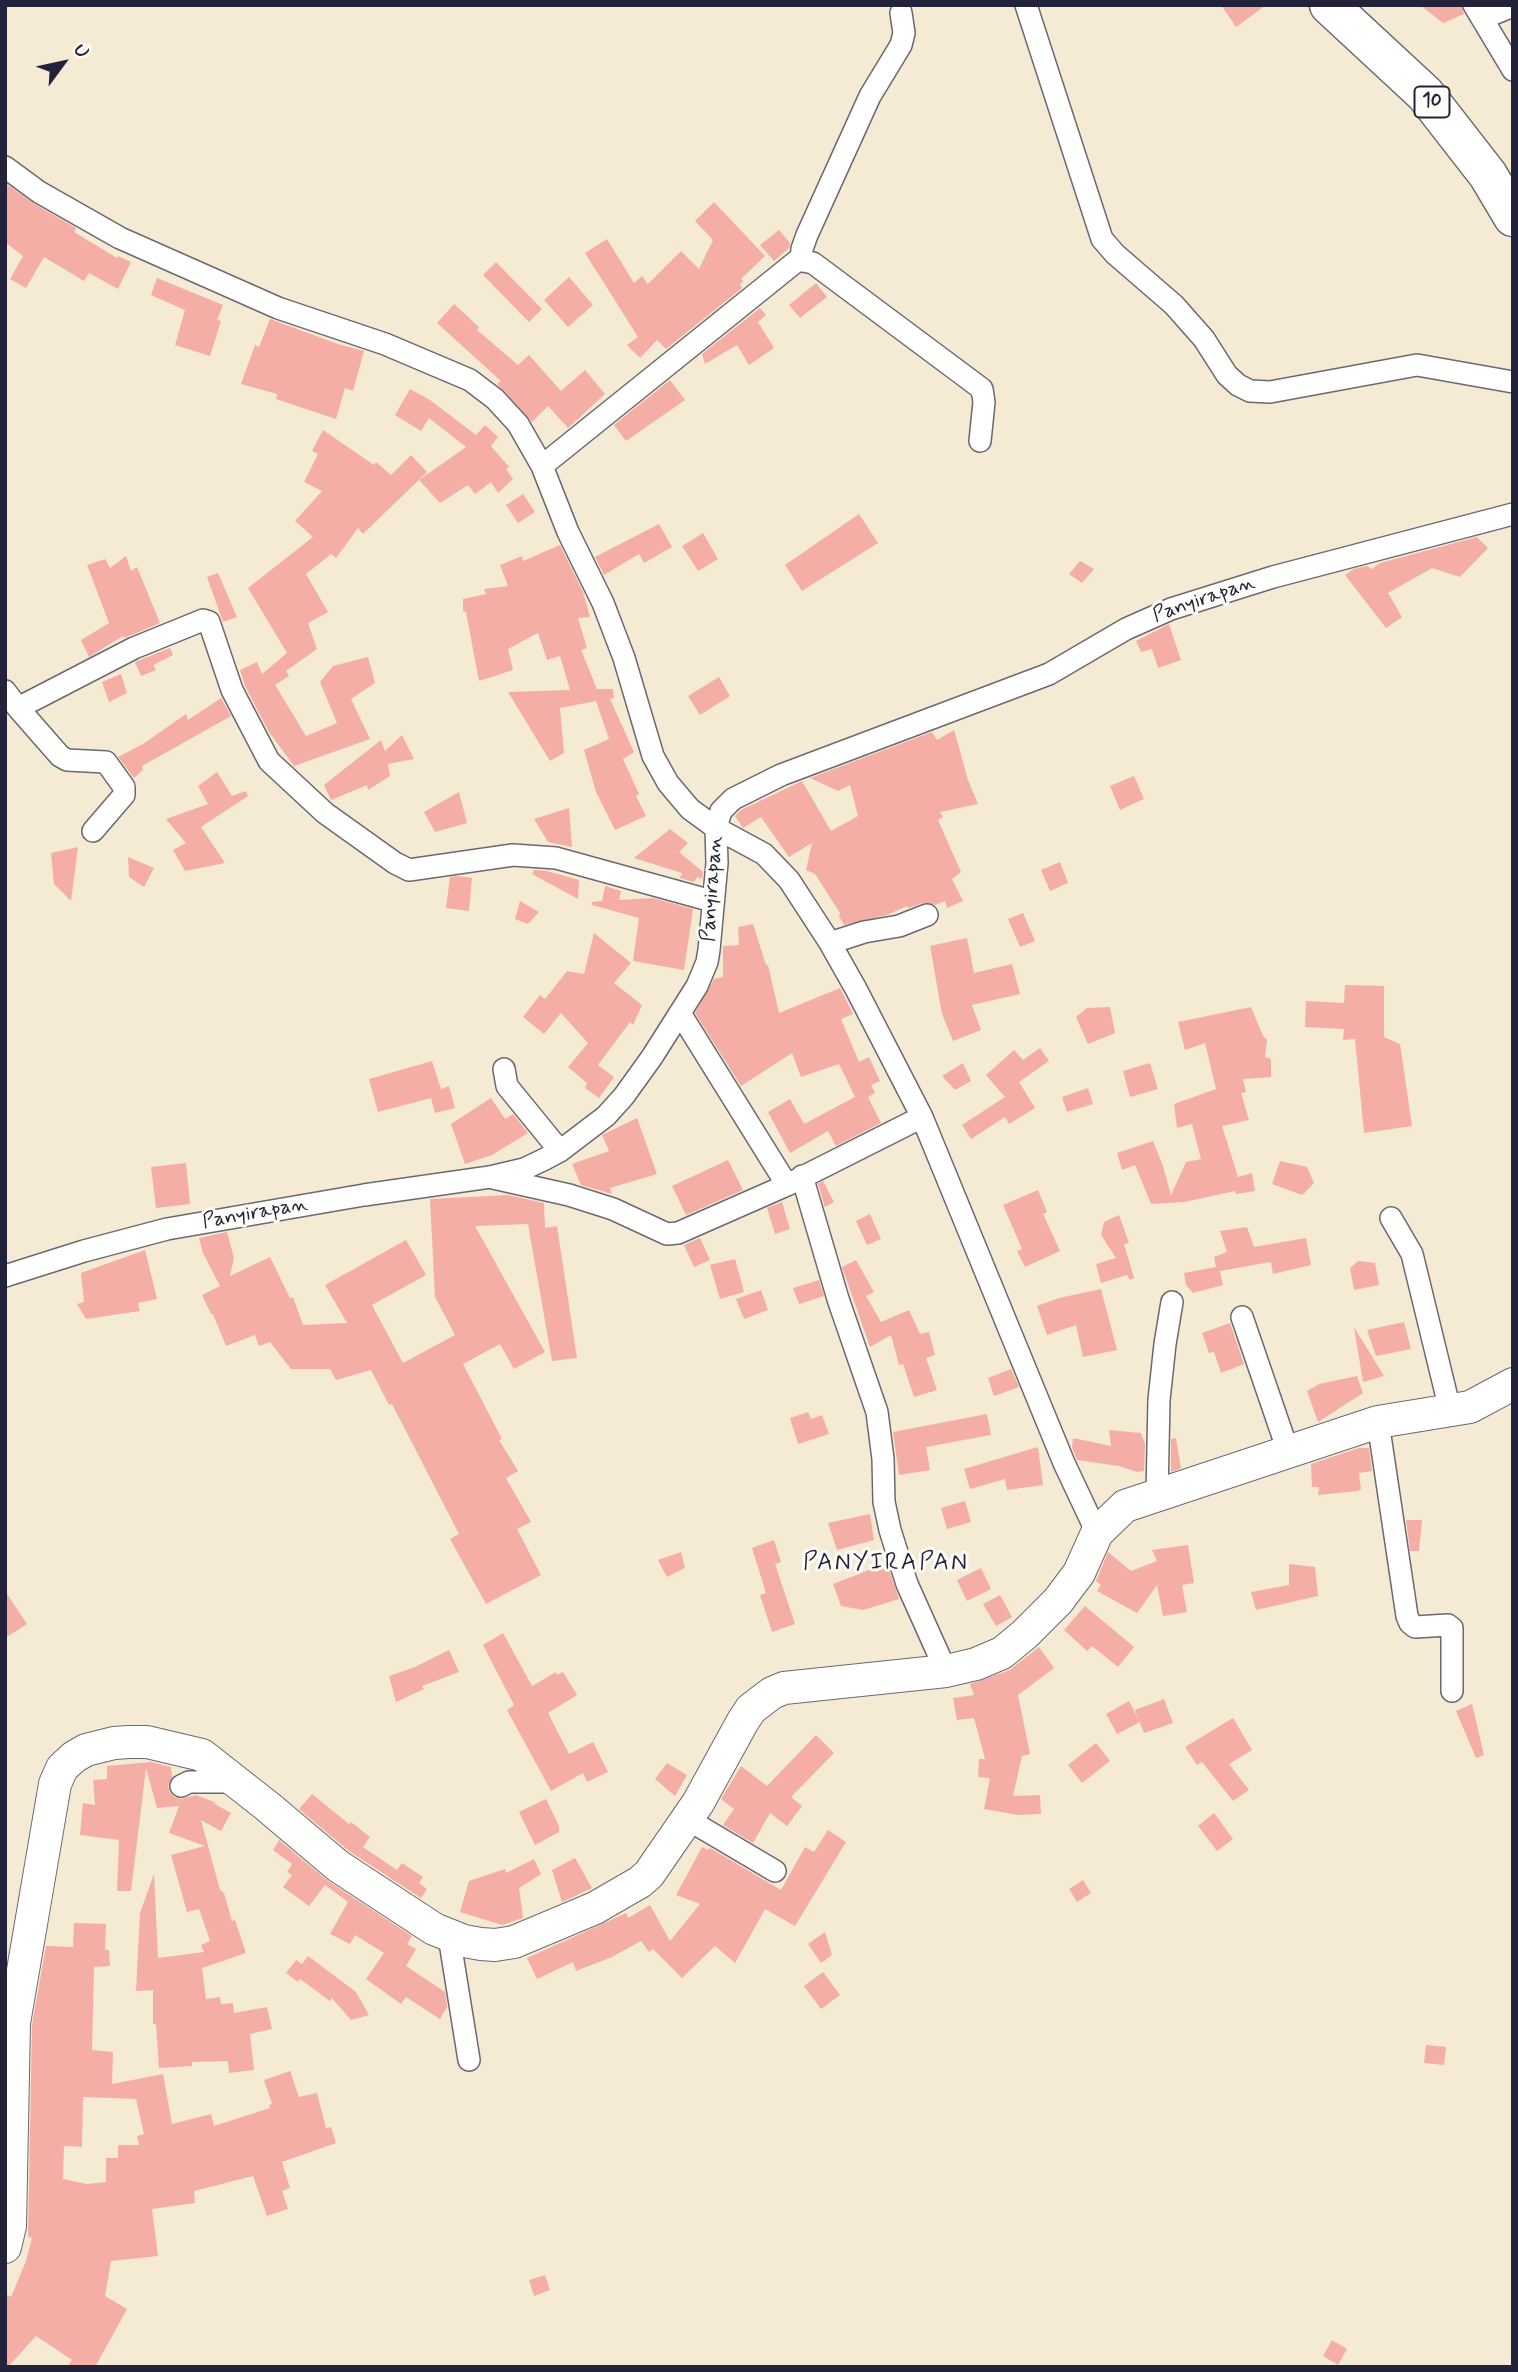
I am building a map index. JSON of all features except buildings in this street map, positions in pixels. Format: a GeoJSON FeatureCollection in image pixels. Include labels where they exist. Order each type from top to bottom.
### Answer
{"type":"FeatureCollection","features":[{"type":"Feature","properties":{"kind":"highway","name":"10"},"geometry":{"type":"LineString","coordinates":[[1329,5],[1425,94],[1488,175],[1513,217]]}},
{"type":"Feature","properties":{"kind":"highway","name":"10"},"geometry":{"type":"LineString","coordinates":[[1364,5],[1439,75],[1471,111],[1513,167]]}},
{"type":"Feature","properties":{"kind":"street"},"geometry":{"type":"LineString","coordinates":[[1026,5],[1102,239],[1115,254],[1174,305],[1204,339],[1227,375],[1238,385],[1250,391],[1270,391],[1417,365],[1513,382]]}},
{"type":"Feature","properties":{"kind":"street"},"geometry":{"type":"LineString","coordinates":[[1513,6],[1478,12],[1513,71]]}},
{"type":"Feature","properties":{"kind":"street"},"geometry":{"type":"LineString","coordinates":[[801,261],[807,235],[865,106],[901,45],[904,33],[901,13]]}},
{"type":"Feature","properties":{"kind":"street"},"geometry":{"type":"LineString","coordinates":[[5,167],[39,192],[120,238],[278,308],[385,344],[470,380],[495,399],[518,424],[542,466],[568,532],[603,603],[624,658],[653,756],[668,783],[690,809],[716,828],[764,854],[789,880],[830,943],[922,1117],[1065,1463],[1097,1533]]}},
{"type":"Feature","properties":{"kind":"street"},"geometry":{"type":"LineString","coordinates":[[542,466],[791,263],[801,261],[813,263],[982,389],[984,402],[980,441]]}},
{"type":"Feature","properties":{"kind":"street","name":"Panyirapan"},"geometry":{"type":"LineString","coordinates":[[5,1276],[167,1229],[364,1195],[490,1177],[524,1169],[560,1151],[606,1116],[624,1096],[697,986],[707,962],[717,863],[716,828],[723,807],[733,799],[762,782],[1034,680],[1126,629],[1171,608],[1260,581],[1513,514]]}},
{"type":"Feature","properties":{"kind":"street"},"geometry":{"type":"LineString","coordinates":[[18,708],[134,648],[203,620],[209,622],[232,690],[269,761],[325,813],[395,863],[409,870],[420,870],[513,855],[556,858],[712,901]]}},
{"type":"Feature","properties":{"kind":"street"},"geometry":{"type":"LineString","coordinates":[[5,691],[60,756],[66,760],[106,762],[124,787],[124,795],[93,831]]}},
{"type":"Feature","properties":{"kind":"street"},"geometry":{"type":"LineString","coordinates":[[830,943],[863,932],[899,926],[927,915]]}},
{"type":"Feature","properties":{"kind":"street"},"geometry":{"type":"LineString","coordinates":[[680,1013],[794,1181],[877,1412],[883,1460],[884,1502],[890,1530],[907,1584],[946,1671]]}},
{"type":"Feature","properties":{"kind":"street"},"geometry":{"type":"LineString","coordinates":[[504,1069],[507,1086],[560,1151]]}},
{"type":"Feature","properties":{"kind":"street"},"geometry":{"type":"LineString","coordinates":[[490,1177],[591,1202],[667,1234],[678,1233],[794,1181],[922,1117]]}},
{"type":"Feature","properties":{"kind":"street"},"geometry":{"type":"LineString","coordinates":[[1391,1218],[1412,1254],[1450,1409]]}},
{"type":"Feature","properties":{"kind":"street"},"geometry":{"type":"LineString","coordinates":[[1157,1494],[1159,1400],[1164,1344],[1172,1302]]}},
{"type":"Feature","properties":{"kind":"street"},"geometry":{"type":"LineString","coordinates":[[1242,1317],[1288,1451]]}},
{"type":"Feature","properties":{"kind":"street"},"geometry":{"type":"LineString","coordinates":[[5,2247],[10,2227],[14,2023],[55,1784],[62,1768],[86,1750],[114,1743],[147,1742],[202,1755],[338,1866],[415,1917],[449,1936],[481,1944],[506,1944],[595,1908],[649,1874],[687,1819],[743,1721],[761,1700],[772,1693],[784,1688],[946,1671],[976,1664],[1002,1653],[1026,1634],[1058,1601],[1079,1573],[1097,1533],[1119,1509],[1157,1494],[1378,1422],[1470,1407],[1511,1385]]}},
{"type":"Feature","properties":{"kind":"street"},"geometry":{"type":"LineString","coordinates":[[1378,1422],[1408,1616],[1415,1627],[1448,1625],[1452,1628],[1452,1690]]}},
{"type":"Feature","properties":{"kind":"street"},"geometry":{"type":"LineString","coordinates":[[181,1786],[189,1782],[234,1782]]}},
{"type":"Feature","properties":{"kind":"street"},"geometry":{"type":"LineString","coordinates":[[687,1819],[775,1871]]}},
{"type":"Feature","properties":{"kind":"street"},"geometry":{"type":"LineString","coordinates":[[449,1936],[469,2060]]}},
{"type":"Feature","properties":{"kind":"district","name":"PANYIRAPAN"},"geometry":{"type":"Point","coordinates":[886,1564]}}]}
